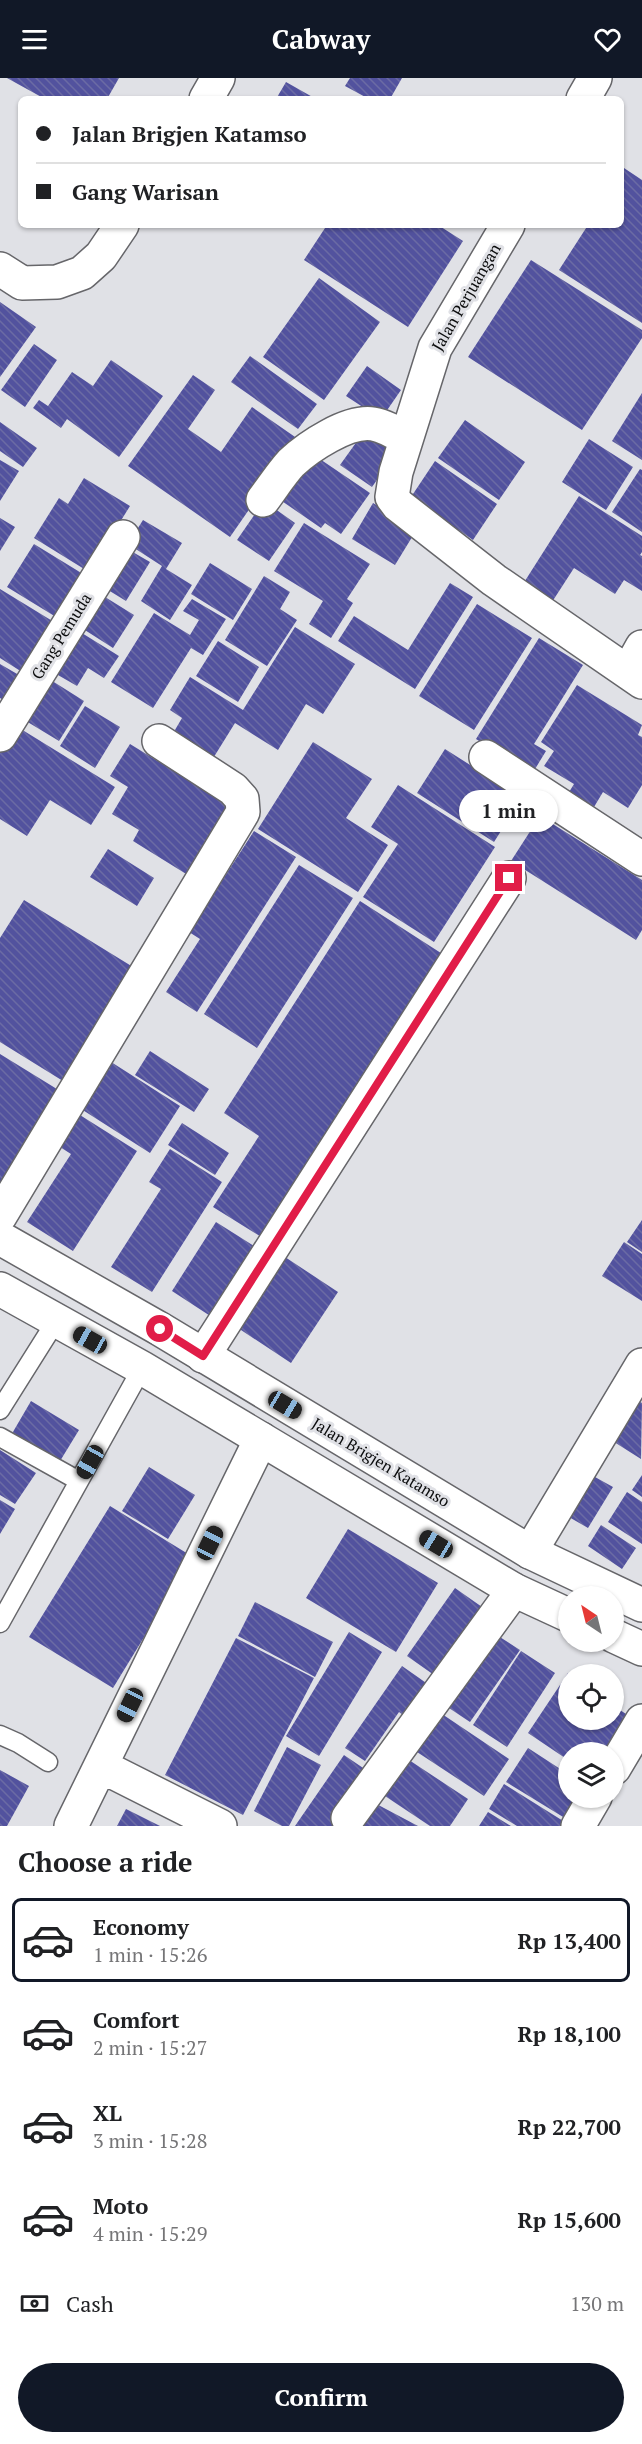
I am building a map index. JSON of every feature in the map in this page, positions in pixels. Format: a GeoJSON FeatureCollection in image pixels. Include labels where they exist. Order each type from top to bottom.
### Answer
{"type":"FeatureCollection","features":[{"type":"Feature","properties":{"kind":"street"},"geometry":{"type":"LineString","coordinates":[[208,96],[218,78]]}},
{"type":"Feature","properties":{"kind":"street"},"geometry":{"type":"LineString","coordinates":[[585,96],[596,78]]}},
{"type":"Feature","properties":{"kind":"street"},"geometry":{"type":"LineString","coordinates":[[0,269],[21,283],[57,282],[82,273],[101,256],[120,228]]}},
{"type":"Feature","properties":{"kind":"street","name":"Jalan Perjuangan"},"geometry":{"type":"LineString","coordinates":[[506,228],[435,348],[406,439],[392,497],[398,505],[494,580],[637,667]]}},
{"type":"Feature","properties":{"kind":"street"},"geometry":{"type":"LineString","coordinates":[[263,500],[291,463],[311,447],[337,432],[350,427],[372,424],[389,429],[406,439]]}},
{"type":"Feature","properties":{"kind":"street","name":"Gang Pemuda"},"geometry":{"type":"LineString","coordinates":[[0,735],[123,537]]}},
{"type":"Feature","properties":{"kind":"street"},"geometry":{"type":"LineString","coordinates":[[0,1216],[243,812],[242,799],[233,789],[159,741]]}},
{"type":"Feature","properties":{"kind":"street"},"geometry":{"type":"LineString","coordinates":[[486,757],[642,858]]}},
{"type":"Feature","properties":{"kind":"street"},"geometry":{"type":"LineString","coordinates":[[203,1356],[509,878]]}},
{"type":"Feature","properties":{"kind":"street","name":"Jalan Brigjen Katamso"},"geometry":{"type":"LineString","coordinates":[[0,1238],[160,1329],[530,1552],[642,1605]]}},
{"type":"Feature","properties":{"kind":"street"},"geometry":{"type":"LineString","coordinates":[[0,1290],[142,1368],[514,1590],[558,1610]]}},
{"type":"Feature","properties":{"kind":"street"},"geometry":{"type":"LineString","coordinates":[[142,1368],[160,1329]]}},
{"type":"Feature","properties":{"kind":"street"},"geometry":{"type":"LineString","coordinates":[[530,1552],[642,1365]]}},
{"type":"Feature","properties":{"kind":"street"},"geometry":{"type":"LineString","coordinates":[[71,1826],[261,1439]]}},
{"type":"Feature","properties":{"kind":"street"},"geometry":{"type":"LineString","coordinates":[[348,1818],[514,1590]]}},
{"type":"Feature","properties":{"kind":"street"},"geometry":{"type":"LineString","coordinates":[[624,1641],[642,1649]]}},
{"type":"Feature","properties":{"kind":"street"},"geometry":{"type":"LineString","coordinates":[[624,1751],[642,1721]]}},
{"type":"Feature","properties":{"kind":"street"},"geometry":{"type":"LineString","coordinates":[[101,1766],[220,1826]]}},
{"type":"Feature","properties":{"kind":"street"},"geometry":{"type":"LineString","coordinates":[[578,1826],[589,1808]]}},
{"type":"Feature","properties":{"kind":"lane"},"geometry":{"type":"LineString","coordinates":[[0,1410],[56,1322]]}},
{"type":"Feature","properties":{"kind":"lane"},"geometry":{"type":"LineString","coordinates":[[0,1623],[142,1368]]}},
{"type":"Feature","properties":{"kind":"lane"},"geometry":{"type":"LineString","coordinates":[[0,1437],[79,1481]]}},
{"type":"Feature","properties":{"kind":"lane"},"geometry":{"type":"LineString","coordinates":[[0,1735],[18,1743],[48,1762]]}},
{"type":"Feature","properties":{"kind":"building"},"geometry":{"type":"Polygon","coordinates":[[[7,78],[119,78],[109,96],[40,96],[7,78]]]}},
{"type":"Feature","properties":{"kind":"building"},"geometry":{"type":"Polygon","coordinates":[[[350,78],[402,78],[392,96],[363,96],[345,86],[350,78]]]}},
{"type":"Feature","properties":{"kind":"building"},"geometry":{"type":"Polygon","coordinates":[[[286,82],[311,96],[278,96],[286,82]]]}},
{"type":"Feature","properties":{"kind":"building"},"geometry":{"type":"Polygon","coordinates":[[[624,168],[642,180],[642,323],[559,270],[586,228],[624,228],[624,168]]]}},
{"type":"Feature","properties":{"kind":"building"},"geometry":{"type":"Polygon","coordinates":[[[325,228],[443,228],[463,241],[408,327],[304,260],[325,228]]]}},
{"type":"Feature","properties":{"kind":"building"},"geometry":{"type":"Polygon","coordinates":[[[531,260],[642,330],[642,338],[582,430],[468,357],[531,260]]]}},
{"type":"Feature","properties":{"kind":"building"},"geometry":{"type":"Polygon","coordinates":[[[319,278],[380,322],[324,400],[263,357],[319,278]]]}},
{"type":"Feature","properties":{"kind":"building"},"geometry":{"type":"Polygon","coordinates":[[[0,302],[36,327],[0,377],[0,302]]]}},
{"type":"Feature","properties":{"kind":"building"},"geometry":{"type":"Polygon","coordinates":[[[34,344],[57,360],[25,407],[1,390],[34,344]]]}},
{"type":"Feature","properties":{"kind":"building"},"geometry":{"type":"Polygon","coordinates":[[[250,356],[317,404],[298,429],[231,382],[250,356]]]}},
{"type":"Feature","properties":{"kind":"building"},"geometry":{"type":"Polygon","coordinates":[[[111,360],[163,396],[119,457],[67,419],[61,428],[33,408],[39,400],[48,406],[72,372],[93,386],[111,360]]]}},
{"type":"Feature","properties":{"kind":"building"},"geometry":{"type":"Polygon","coordinates":[[[367,366],[401,390],[381,419],[346,396],[367,366]]]}},
{"type":"Feature","properties":{"kind":"building"},"geometry":{"type":"Polygon","coordinates":[[[193,375],[215,390],[188,429],[221,452],[252,407],[298,439],[230,537],[128,466],[193,375]]]}},
{"type":"Feature","properties":{"kind":"building"},"geometry":{"type":"Polygon","coordinates":[[[642,393],[642,460],[612,441],[642,393]]]}},
{"type":"Feature","properties":{"kind":"building"},"geometry":{"type":"Polygon","coordinates":[[[465,420],[525,462],[499,500],[438,458],[465,420]]]}},
{"type":"Feature","properties":{"kind":"building"},"geometry":{"type":"Polygon","coordinates":[[[0,422],[37,448],[23,467],[0,451],[0,422]]]}},
{"type":"Feature","properties":{"kind":"building"},"geometry":{"type":"Polygon","coordinates":[[[368,426],[400,447],[372,487],[340,465],[368,426]]]}},
{"type":"Feature","properties":{"kind":"building"},"geometry":{"type":"Polygon","coordinates":[[[589,439],[633,467],[606,510],[562,482],[589,439]]]}},
{"type":"Feature","properties":{"kind":"building"},"geometry":{"type":"Polygon","coordinates":[[[308,451],[370,493],[341,534],[325,523],[321,528],[276,497],[308,451]]]}},
{"type":"Feature","properties":{"kind":"building"},"geometry":{"type":"Polygon","coordinates":[[[0,460],[19,471],[0,501],[0,460]]]}},
{"type":"Feature","properties":{"kind":"building"},"geometry":{"type":"Polygon","coordinates":[[[435,461],[497,504],[473,540],[411,497],[435,461]]]}},
{"type":"Feature","properties":{"kind":"building"},"geometry":{"type":"Polygon","coordinates":[[[640,469],[642,470],[642,532],[612,512],[640,469]]]}},
{"type":"Feature","properties":{"kind":"building"},"geometry":{"type":"Polygon","coordinates":[[[84,478],[130,506],[89,572],[34,538],[59,498],[68,504],[84,478]]]}},
{"type":"Feature","properties":{"kind":"building"},"geometry":{"type":"Polygon","coordinates":[[[579,496],[642,536],[640,555],[642,556],[642,591],[624,580],[615,594],[574,568],[552,602],[523,584],[579,496]]]}},
{"type":"Feature","properties":{"kind":"building"},"geometry":{"type":"Polygon","coordinates":[[[264,501],[295,523],[269,561],[237,540],[264,501]]]}},
{"type":"Feature","properties":{"kind":"building"},"geometry":{"type":"Polygon","coordinates":[[[373,503],[417,529],[395,565],[352,539],[373,503]]]}},
{"type":"Feature","properties":{"kind":"building"},"geometry":{"type":"Polygon","coordinates":[[[0,518],[15,527],[0,551],[0,518]]]}},
{"type":"Feature","properties":{"kind":"building"},"geometry":{"type":"Polygon","coordinates":[[[143,520],[182,543],[166,569],[192,585],[170,620],[141,601],[162,566],[128,544],[143,520]]]}},
{"type":"Feature","properties":{"kind":"building"},"geometry":{"type":"Polygon","coordinates":[[[304,523],[370,564],[347,599],[353,603],[331,638],[309,624],[323,601],[274,571],[304,523]]]}},
{"type":"Feature","properties":{"kind":"building"},"geometry":{"type":"Polygon","coordinates":[[[34,544],[83,574],[56,617],[7,587],[34,544]]]}},
{"type":"Feature","properties":{"kind":"building"},"geometry":{"type":"Polygon","coordinates":[[[124,547],[150,562],[126,601],[100,585],[124,547]]]}},
{"type":"Feature","properties":{"kind":"building"},"geometry":{"type":"Polygon","coordinates":[[[210,563],[252,589],[233,620],[191,594],[210,563]]]}},
{"type":"Feature","properties":{"kind":"building"},"geometry":{"type":"Polygon","coordinates":[[[264,576],[290,592],[280,609],[297,620],[267,666],[225,640],[264,576]]]}},
{"type":"Feature","properties":{"kind":"building"},"geometry":{"type":"Polygon","coordinates":[[[450,583],[473,597],[415,689],[338,641],[354,616],[408,650],[450,583]]]}},
{"type":"Feature","properties":{"kind":"building"},"geometry":{"type":"Polygon","coordinates":[[[0,589],[54,622],[22,672],[0,658],[0,589]]]}},
{"type":"Feature","properties":{"kind":"building"},"geometry":{"type":"Polygon","coordinates":[[[97,592],[134,615],[113,648],[77,625],[97,592]]]}},
{"type":"Feature","properties":{"kind":"building"},"geometry":{"type":"Polygon","coordinates":[[[192,599],[226,619],[203,655],[191,648],[153,708],[111,682],[154,613],[190,635],[199,620],[183,611],[192,599]]]}},
{"type":"Feature","properties":{"kind":"building"},"geometry":{"type":"Polygon","coordinates":[[[477,604],[532,638],[474,730],[419,696],[477,604]]]}},
{"type":"Feature","properties":{"kind":"building"},"geometry":{"type":"Polygon","coordinates":[[[295,627],[355,664],[323,714],[306,704],[278,750],[235,723],[212,760],[172,735],[182,718],[170,710],[190,677],[243,710],[295,627]]]}},
{"type":"Feature","properties":{"kind":"building"},"geometry":{"type":"Polygon","coordinates":[[[77,630],[119,656],[104,678],[88,668],[77,686],[51,671],[77,630]]]}},
{"type":"Feature","properties":{"kind":"building"},"geometry":{"type":"Polygon","coordinates":[[[539,638],[583,665],[534,744],[546,751],[532,774],[476,739],[539,638]]]}},
{"type":"Feature","properties":{"kind":"building"},"geometry":{"type":"Polygon","coordinates":[[[218,641],[259,667],[238,702],[196,676],[218,641]]]}},
{"type":"Feature","properties":{"kind":"building"},"geometry":{"type":"Polygon","coordinates":[[[0,664],[24,678],[8,703],[0,698],[0,664]]]}},
{"type":"Feature","properties":{"kind":"building"},"geometry":{"type":"Polygon","coordinates":[[[46,677],[84,701],[59,741],[21,718],[46,677]]]}},
{"type":"Feature","properties":{"kind":"building"},"geometry":{"type":"Polygon","coordinates":[[[577,685],[642,725],[638,735],[642,737],[642,785],[628,808],[603,792],[588,817],[563,802],[574,784],[544,766],[554,751],[541,742],[577,685]]]}},
{"type":"Feature","properties":{"kind":"building"},"geometry":{"type":"Polygon","coordinates":[[[85,706],[120,727],[95,768],[60,746],[85,706]]]}},
{"type":"Feature","properties":{"kind":"building"},"geometry":{"type":"Polygon","coordinates":[[[16,726],[115,787],[91,825],[50,800],[27,836],[0,819],[0,751],[16,726]]]}},
{"type":"Feature","properties":{"kind":"building"},"geometry":{"type":"Polygon","coordinates":[[[313,742],[372,779],[346,818],[388,845],[358,892],[258,829],[313,742]]]}},
{"type":"Feature","properties":{"kind":"building"},"geometry":{"type":"Polygon","coordinates":[[[130,744],[234,808],[191,877],[133,841],[139,830],[112,814],[128,787],[110,776],[130,744]]]}},
{"type":"Feature","properties":{"kind":"building"},"geometry":{"type":"Polygon","coordinates":[[[445,749],[522,798],[494,842],[417,793],[445,749]]]}},
{"type":"Feature","properties":{"kind":"building"},"geometry":{"type":"Polygon","coordinates":[[[398,785],[495,847],[434,942],[363,897],[398,844],[371,827],[398,785]]]}},
{"type":"Feature","properties":{"kind":"building"},"geometry":{"type":"Polygon","coordinates":[[[540,816],[642,880],[642,930],[636,940],[511,861],[540,816]]]}},
{"type":"Feature","properties":{"kind":"building"},"geometry":{"type":"Polygon","coordinates":[[[254,831],[296,857],[197,1012],[166,992],[200,939],[189,932],[254,831]]]}},
{"type":"Feature","properties":{"kind":"building"},"geometry":{"type":"Polygon","coordinates":[[[108,849],[154,878],[137,906],[90,877],[108,849]]]}},
{"type":"Feature","properties":{"kind":"building"},"geometry":{"type":"Polygon","coordinates":[[[299,865],[353,898],[257,1048],[204,1014],[299,865]]]}},
{"type":"Feature","properties":{"kind":"building"},"geometry":{"type":"Polygon","coordinates":[[[24,900],[133,967],[63,1081],[0,1042],[0,938],[24,900]]]}},
{"type":"Feature","properties":{"kind":"building"},"geometry":{"type":"Polygon","coordinates":[[[360,901],[444,955],[263,1238],[213,1207],[259,1136],[224,1113],[360,901]]]}},
{"type":"Feature","properties":{"kind":"building"},"geometry":{"type":"Polygon","coordinates":[[[150,1051],[209,1089],[194,1112],[135,1075],[150,1051]]]}},
{"type":"Feature","properties":{"kind":"building"},"geometry":{"type":"Polygon","coordinates":[[[0,1054],[65,1094],[0,1199],[0,1054]]]}},
{"type":"Feature","properties":{"kind":"building"},"geometry":{"type":"Polygon","coordinates":[[[108,1060],[180,1106],[150,1153],[78,1107],[108,1060]]]}},
{"type":"Feature","properties":{"kind":"building"},"geometry":{"type":"Polygon","coordinates":[[[72,1110],[137,1151],[73,1251],[27,1222],[71,1154],[52,1142],[72,1110]]]}},
{"type":"Feature","properties":{"kind":"building"},"geometry":{"type":"Polygon","coordinates":[[[182,1123],[229,1153],[215,1175],[168,1145],[182,1123]]]}},
{"type":"Feature","properties":{"kind":"building"},"geometry":{"type":"Polygon","coordinates":[[[170,1149],[222,1182],[152,1292],[111,1267],[161,1189],[149,1182],[170,1149]]]}},
{"type":"Feature","properties":{"kind":"building"},"geometry":{"type":"Polygon","coordinates":[[[642,1220],[642,1252],[627,1242],[642,1220]]]}},
{"type":"Feature","properties":{"kind":"building"},"geometry":{"type":"Polygon","coordinates":[[[216,1222],[265,1253],[221,1323],[172,1291],[216,1222]]]}},
{"type":"Feature","properties":{"kind":"building"},"geometry":{"type":"Polygon","coordinates":[[[624,1242],[642,1254],[642,1301],[602,1276],[624,1242]]]}},
{"type":"Feature","properties":{"kind":"building"},"geometry":{"type":"Polygon","coordinates":[[[285,1257],[338,1292],[291,1363],[238,1328],[285,1257]]]}},
{"type":"Feature","properties":{"kind":"building"},"geometry":{"type":"Polygon","coordinates":[[[637,1400],[642,1403],[641,1459],[611,1440],[637,1400]]]}},
{"type":"Feature","properties":{"kind":"building"},"geometry":{"type":"Polygon","coordinates":[[[31,1401],[79,1430],[57,1466],[10,1437],[31,1401]]]}},
{"type":"Feature","properties":{"kind":"building"},"geometry":{"type":"Polygon","coordinates":[[[0,1450],[36,1473],[15,1504],[0,1495],[0,1450]]]}},
{"type":"Feature","properties":{"kind":"building"},"geometry":{"type":"Polygon","coordinates":[[[149,1467],[195,1495],[168,1539],[122,1511],[149,1467]]]}},
{"type":"Feature","properties":{"kind":"building"},"geometry":{"type":"Polygon","coordinates":[[[586,1472],[613,1487],[588,1528],[562,1513],[586,1472]]]}},
{"type":"Feature","properties":{"kind":"building"},"geometry":{"type":"Polygon","coordinates":[[[642,1475],[642,1497],[632,1490],[642,1475]]]}},
{"type":"Feature","properties":{"kind":"building"},"geometry":{"type":"Polygon","coordinates":[[[627,1492],[642,1502],[642,1544],[608,1522],[627,1492]]]}},
{"type":"Feature","properties":{"kind":"building"},"geometry":{"type":"Polygon","coordinates":[[[0,1500],[15,1509],[0,1534],[0,1500]]]}},
{"type":"Feature","properties":{"kind":"building"},"geometry":{"type":"Polygon","coordinates":[[[110,1506],[193,1557],[113,1688],[29,1637],[110,1506]]]}},
{"type":"Feature","properties":{"kind":"building"},"geometry":{"type":"Polygon","coordinates":[[[601,1525],[636,1548],[622,1569],[588,1546],[601,1525]]]}},
{"type":"Feature","properties":{"kind":"building"},"geometry":{"type":"Polygon","coordinates":[[[348,1529],[438,1583],[396,1652],[306,1598],[348,1529]]]}},
{"type":"Feature","properties":{"kind":"building"},"geometry":{"type":"Polygon","coordinates":[[[455,1588],[492,1614],[444,1682],[407,1656],[455,1588]]]}},
{"type":"Feature","properties":{"kind":"building"},"geometry":{"type":"Polygon","coordinates":[[[255,1602],[333,1642],[315,1677],[238,1636],[255,1602]]]}},
{"type":"Feature","properties":{"kind":"building"},"geometry":{"type":"Polygon","coordinates":[[[349,1632],[382,1652],[319,1756],[286,1736],[349,1632]]]}},
{"type":"Feature","properties":{"kind":"building"},"geometry":{"type":"Polygon","coordinates":[[[492,1632],[520,1650],[470,1722],[443,1704],[492,1632]]]}},
{"type":"Feature","properties":{"kind":"building"},"geometry":{"type":"Polygon","coordinates":[[[236,1638],[314,1678],[243,1815],[165,1775],[236,1638]]]}},
{"type":"Feature","properties":{"kind":"building"},"geometry":{"type":"Polygon","coordinates":[[[521,1651],[555,1673],[507,1747],[473,1725],[521,1651]]]}},
{"type":"Feature","properties":{"kind":"building"},"geometry":{"type":"Polygon","coordinates":[[[402,1666],[432,1687],[410,1720],[399,1712],[365,1761],[345,1748],[402,1666]]]}},
{"type":"Feature","properties":{"kind":"building"},"geometry":{"type":"Polygon","coordinates":[[[558,1688],[558,1730],[624,1730],[624,1713],[638,1722],[622,1742],[558,1742],[558,1753],[528,1733],[558,1688]]]}},
{"type":"Feature","properties":{"kind":"building"},"geometry":{"type":"Polygon","coordinates":[[[442,1714],[509,1759],[484,1796],[417,1752],[442,1714]]]}},
{"type":"Feature","properties":{"kind":"building"},"geometry":{"type":"Polygon","coordinates":[[[287,1747],[321,1765],[289,1826],[282,1826],[254,1811],[287,1747]]]}},
{"type":"Feature","properties":{"kind":"building"},"geometry":{"type":"Polygon","coordinates":[[[528,1748],[558,1768],[558,1808],[575,1808],[568,1820],[506,1782],[528,1748]]]}},
{"type":"Feature","properties":{"kind":"building"},"geometry":{"type":"Polygon","coordinates":[[[344,1755],[372,1774],[335,1826],[295,1826],[344,1755]]]}},
{"type":"Feature","properties":{"kind":"building"},"geometry":{"type":"Polygon","coordinates":[[[409,1760],[468,1799],[450,1826],[430,1826],[385,1796],[409,1760]]]}},
{"type":"Feature","properties":{"kind":"building"},"geometry":{"type":"Polygon","coordinates":[[[0,1770],[29,1786],[7,1826],[0,1826],[0,1770]]]}},
{"type":"Feature","properties":{"kind":"building"},"geometry":{"type":"Polygon","coordinates":[[[504,1784],[568,1824],[567,1826],[517,1826],[489,1809],[504,1784]]]}},
{"type":"Feature","properties":{"kind":"building"},"geometry":{"type":"Polygon","coordinates":[[[367,1799],[418,1826],[352,1826],[367,1799]]]}},
{"type":"Feature","properties":{"kind":"building"},"geometry":{"type":"Polygon","coordinates":[[[126,1809],[160,1826],[117,1826],[126,1809]]]}},
{"type":"Feature","properties":{"kind":"building"},"geometry":{"type":"Polygon","coordinates":[[[488,1812],[511,1826],[479,1826],[488,1812]]]}},
{"type":"Feature","properties":{"kind":"route"},"geometry":{"type":"LineString","coordinates":[[160,1329],[203,1356],[509,878]]}}]}
